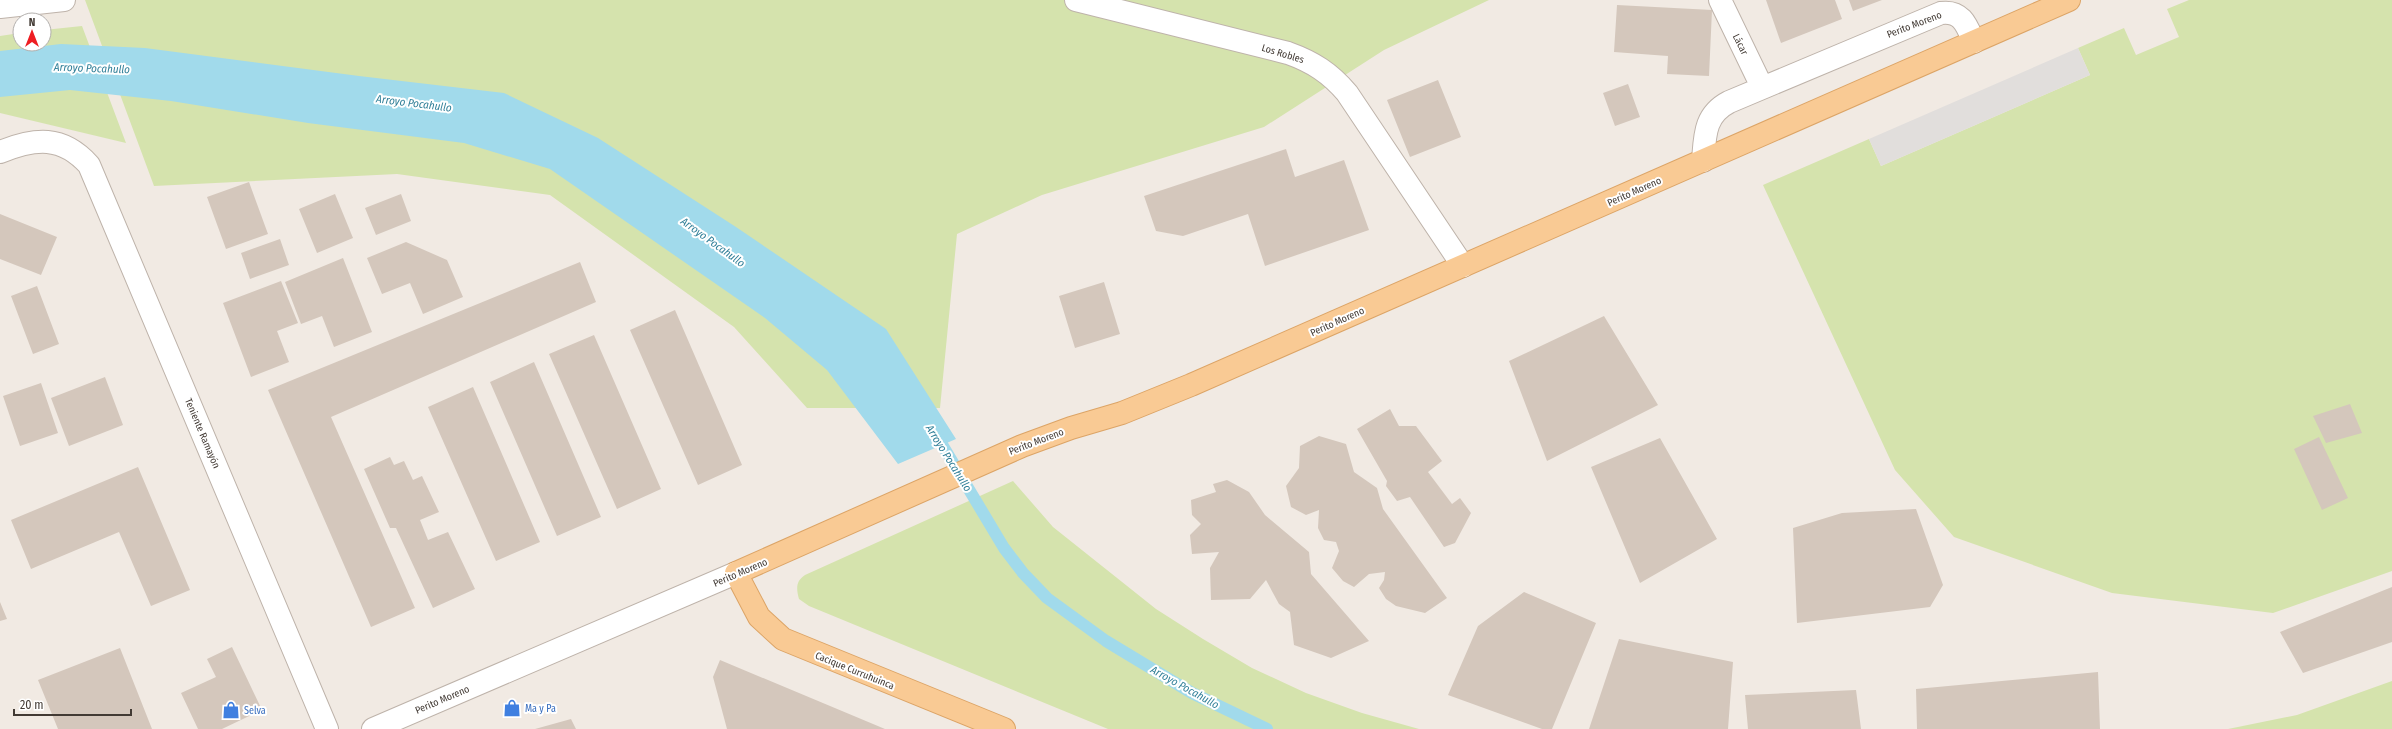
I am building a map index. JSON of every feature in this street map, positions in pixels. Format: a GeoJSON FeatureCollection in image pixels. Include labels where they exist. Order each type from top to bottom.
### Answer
{"type":"FeatureCollection","features":[{"type":"Feature","properties":{"kind":"main road","name":"Perito Moreno"},"geometry":{"type":"LineString","coordinates":[[736,573],[888,507],[1001,455],[1052,434],[1122,412],[1169,394],[2069,0]]}},
{"type":"Feature","properties":{"kind":"main road","name":"Cacique Curruhuinca"},"geometry":{"type":"LineString","coordinates":[[736,573],[759,617],[783,640],[1004,729]]}},
{"type":"Feature","properties":{"kind":"street"},"geometry":{"type":"LineString","coordinates":[[0,7],[64,0]]}},
{"type":"Feature","properties":{"kind":"street","name":"Los Robles"},"geometry":{"type":"LineString","coordinates":[[1076,0],[1288,53],[1321,67],[1335,79],[1347,93],[1463,266]]}},
{"type":"Feature","properties":{"kind":"street","name":"Lácar"},"geometry":{"type":"LineString","coordinates":[[1720,0],[1762,87]]}},
{"type":"Feature","properties":{"kind":"street","name":"Perito Moreno"},"geometry":{"type":"LineString","coordinates":[[1703,161],[1706,128],[1714,112],[1729,102],[1762,87],[1941,13],[1953,13],[1958,15],[1966,24],[1974,42]]}},
{"type":"Feature","properties":{"kind":"street","name":"Teniente Ramayón"},"geometry":{"type":"LineString","coordinates":[[0,152],[14,146],[43,141],[66,147],[82,158],[93,173],[327,729]]}},
{"type":"Feature","properties":{"kind":"street","name":"Perito Moreno"},"geometry":{"type":"LineString","coordinates":[[373,729],[736,573]]}},
{"type":"Feature","properties":{"kind":"green space"},"geometry":{"type":"Polygon","coordinates":[[[85,0],[1489,0],[1384,50],[1264,127],[1042,195],[957,234],[940,408],[807,408],[734,327],[550,195],[397,174],[154,186],[85,0]]]}},
{"type":"Feature","properties":{"kind":"green space"},"geometry":{"type":"Polygon","coordinates":[[[2189,0],[2392,0],[2392,571],[2273,613],[2112,593],[1954,537],[1895,470],[1763,185],[1869,139],[1881,166],[2090,75],[2078,48],[2124,28],[2136,55],[2179,37],[2167,9],[2189,0]]]}},
{"type":"Feature","properties":{"kind":"green space"},"geometry":{"type":"Polygon","coordinates":[[[82,26],[126,143],[0,113],[0,36],[12,34],[12,52],[52,52],[52,29],[82,26]]]}},
{"type":"Feature","properties":{"kind":"green space"},"geometry":{"type":"Polygon","coordinates":[[[1013,481],[1053,527],[1156,609],[1203,639],[1252,668],[1306,693],[1362,713],[1419,729],[1108,729],[809,606],[799,599],[797,591],[798,582],[805,575],[1013,481]]]}},
{"type":"Feature","properties":{"kind":"green space"},"geometry":{"type":"Polygon","coordinates":[[[2392,681],[2392,729],[2228,729],[2297,715],[2392,681]]]}},
{"type":"Feature","properties":{"kind":"shaded area"},"geometry":{"type":"Polygon","coordinates":[[[2078,48],[2090,75],[1881,166],[1869,139],[2078,48]]]}},
{"type":"Feature","properties":{"kind":"water"},"geometry":{"type":"Polygon","coordinates":[[[61,44],[145,48],[504,93],[598,138],[736,227],[886,329],[956,439],[898,464],[827,370],[765,318],[550,169],[464,143],[308,123],[171,101],[70,90],[0,97],[0,51],[12,50],[12,52],[52,52],[52,45],[61,44]]]}},
{"type":"Feature","properties":{"kind":"building"},"geometry":{"type":"Polygon","coordinates":[[[1766,0],[1835,0],[1842,19],[1781,43],[1766,0]]]}},
{"type":"Feature","properties":{"kind":"building"},"geometry":{"type":"Polygon","coordinates":[[[1849,0],[1882,0],[1853,11],[1849,0]]]}},
{"type":"Feature","properties":{"kind":"building"},"geometry":{"type":"Polygon","coordinates":[[[1617,5],[1712,10],[1709,76],[1667,74],[1668,56],[1614,52],[1617,5]]]}},
{"type":"Feature","properties":{"kind":"building"},"geometry":{"type":"Polygon","coordinates":[[[1438,80],[1461,137],[1410,157],[1387,100],[1438,80]]]}},
{"type":"Feature","properties":{"kind":"building"},"geometry":{"type":"Polygon","coordinates":[[[1628,84],[1640,117],[1615,126],[1603,93],[1628,84]]]}},
{"type":"Feature","properties":{"kind":"building"},"geometry":{"type":"Polygon","coordinates":[[[1286,149],[1295,177],[1344,160],[1369,230],[1265,266],[1248,214],[1183,236],[1156,231],[1144,196],[1286,149]]]}},
{"type":"Feature","properties":{"kind":"building"},"geometry":{"type":"Polygon","coordinates":[[[249,182],[268,234],[226,249],[207,197],[249,182]]]}},
{"type":"Feature","properties":{"kind":"building"},"geometry":{"type":"Polygon","coordinates":[[[335,194],[353,238],[317,253],[299,209],[335,194]]]}},
{"type":"Feature","properties":{"kind":"building"},"geometry":{"type":"Polygon","coordinates":[[[401,194],[411,221],[376,235],[365,208],[401,194]]]}},
{"type":"Feature","properties":{"kind":"building"},"geometry":{"type":"Polygon","coordinates":[[[0,214],[57,237],[41,275],[0,259],[0,214]]]}},
{"type":"Feature","properties":{"kind":"building"},"geometry":{"type":"Polygon","coordinates":[[[280,239],[289,265],[250,279],[241,253],[280,239]]]}},
{"type":"Feature","properties":{"kind":"building"},"geometry":{"type":"Polygon","coordinates":[[[406,242],[447,260],[463,297],[423,314],[410,283],[382,294],[367,258],[406,242]]]}},
{"type":"Feature","properties":{"kind":"building"},"geometry":{"type":"Polygon","coordinates":[[[343,258],[372,332],[334,347],[322,316],[301,324],[285,282],[343,258]]]}},
{"type":"Feature","properties":{"kind":"building"},"geometry":{"type":"Polygon","coordinates":[[[580,262],[596,302],[331,417],[415,608],[371,627],[268,390],[580,262]]]}},
{"type":"Feature","properties":{"kind":"building"},"geometry":{"type":"Polygon","coordinates":[[[281,281],[298,323],[277,331],[289,362],[251,377],[223,303],[281,281]]]}},
{"type":"Feature","properties":{"kind":"building"},"geometry":{"type":"Polygon","coordinates":[[[1104,282],[1120,334],[1075,348],[1059,296],[1104,282]]]}},
{"type":"Feature","properties":{"kind":"building"},"geometry":{"type":"Polygon","coordinates":[[[37,286],[59,344],[33,354],[11,296],[37,286]]]}},
{"type":"Feature","properties":{"kind":"building"},"geometry":{"type":"Polygon","coordinates":[[[675,310],[742,465],[698,485],[630,330],[675,310]]]}},
{"type":"Feature","properties":{"kind":"building"},"geometry":{"type":"Polygon","coordinates":[[[1604,316],[1658,405],[1547,461],[1509,361],[1604,316]]]}},
{"type":"Feature","properties":{"kind":"building"},"geometry":{"type":"Polygon","coordinates":[[[594,335],[661,489],[617,509],[549,354],[594,335]]]}},
{"type":"Feature","properties":{"kind":"building"},"geometry":{"type":"Polygon","coordinates":[[[534,362],[601,517],[557,536],[490,382],[534,362]]]}},
{"type":"Feature","properties":{"kind":"building"},"geometry":{"type":"Polygon","coordinates":[[[105,377],[123,425],[69,446],[51,398],[105,377]]]}},
{"type":"Feature","properties":{"kind":"building"},"geometry":{"type":"Polygon","coordinates":[[[41,383],[58,433],[20,446],[3,396],[41,383]]]}},
{"type":"Feature","properties":{"kind":"building"},"geometry":{"type":"Polygon","coordinates":[[[473,387],[540,542],[496,561],[428,407],[473,387]]]}},
{"type":"Feature","properties":{"kind":"building"},"geometry":{"type":"Polygon","coordinates":[[[2350,404],[2362,433],[2326,443],[2313,416],[2350,404]]]}},
{"type":"Feature","properties":{"kind":"building"},"geometry":{"type":"Polygon","coordinates":[[[1390,409],[1399,426],[1416,426],[1442,461],[1428,472],[1452,504],[1460,498],[1471,513],[1455,543],[1444,547],[1410,497],[1397,501],[1386,486],[1387,481],[1357,429],[1390,409]]]}},
{"type":"Feature","properties":{"kind":"building"},"geometry":{"type":"Polygon","coordinates":[[[1319,436],[1346,444],[1354,472],[1377,488],[1383,509],[1447,598],[1425,613],[1396,606],[1386,599],[1379,588],[1384,580],[1385,572],[1369,574],[1354,587],[1343,581],[1332,568],[1339,551],[1336,542],[1324,540],[1318,528],[1319,510],[1306,515],[1291,507],[1286,486],[1299,468],[1300,446],[1319,436]]]}},
{"type":"Feature","properties":{"kind":"building"},"geometry":{"type":"Polygon","coordinates":[[[2319,437],[2348,498],[2322,510],[2294,449],[2319,437]]]}},
{"type":"Feature","properties":{"kind":"building"},"geometry":{"type":"Polygon","coordinates":[[[1660,438],[1717,539],[1640,583],[1591,467],[1660,438]]]}},
{"type":"Feature","properties":{"kind":"building"},"geometry":{"type":"Polygon","coordinates":[[[390,457],[394,465],[404,461],[413,480],[422,476],[439,512],[420,520],[428,540],[448,532],[475,589],[433,608],[396,528],[390,528],[364,469],[390,457]]]}},
{"type":"Feature","properties":{"kind":"building"},"geometry":{"type":"Polygon","coordinates":[[[138,467],[190,590],[151,606],[119,532],[31,569],[11,520],[138,467]]]}},
{"type":"Feature","properties":{"kind":"building"},"geometry":{"type":"Polygon","coordinates":[[[1227,480],[1249,492],[1265,515],[1309,552],[1311,574],[1369,641],[1331,658],[1294,645],[1290,612],[1279,604],[1266,580],[1250,599],[1211,600],[1210,568],[1219,552],[1192,554],[1190,535],[1201,524],[1192,515],[1191,500],[1216,492],[1213,484],[1227,480]]]}},
{"type":"Feature","properties":{"kind":"building"},"geometry":{"type":"Polygon","coordinates":[[[1916,509],[1943,585],[1930,607],[1797,623],[1793,528],[1842,513],[1916,509]]]}},
{"type":"Feature","properties":{"kind":"building"},"geometry":{"type":"Polygon","coordinates":[[[2392,587],[2392,642],[2303,673],[2280,632],[2392,587]]]}},
{"type":"Feature","properties":{"kind":"building"},"geometry":{"type":"Polygon","coordinates":[[[1524,592],[1596,623],[1552,729],[1542,729],[1448,695],[1478,626],[1524,592]]]}},
{"type":"Feature","properties":{"kind":"building"},"geometry":{"type":"Polygon","coordinates":[[[0,602],[7,619],[0,621],[0,602]]]}},
{"type":"Feature","properties":{"kind":"building"},"geometry":{"type":"Polygon","coordinates":[[[1619,639],[1733,662],[1728,729],[1589,729],[1619,639]]]}},
{"type":"Feature","properties":{"kind":"building"},"geometry":{"type":"Polygon","coordinates":[[[232,647],[262,710],[222,729],[198,729],[181,693],[216,677],[207,659],[232,647]]]}},
{"type":"Feature","properties":{"kind":"building"},"geometry":{"type":"Polygon","coordinates":[[[120,648],[152,729],[58,729],[38,680],[120,648]]]}},
{"type":"Feature","properties":{"kind":"building"},"geometry":{"type":"Polygon","coordinates":[[[720,660],[885,729],[727,729],[713,677],[720,660]]]}},
{"type":"Feature","properties":{"kind":"building"},"geometry":{"type":"Polygon","coordinates":[[[2098,672],[2100,729],[1917,729],[1916,689],[2098,672]]]}},
{"type":"Feature","properties":{"kind":"building"},"geometry":{"type":"Polygon","coordinates":[[[1856,690],[1861,729],[1748,729],[1745,695],[1856,690]]]}},
{"type":"Feature","properties":{"kind":"building"},"geometry":{"type":"Polygon","coordinates":[[[571,719],[576,729],[535,729],[571,719]]]}},
{"type":"Feature","properties":{"kind":"waterway","name":"Arroyo Pocahullo"},"geometry":{"type":"LineString","coordinates":[[934,431],[1004,548],[1023,573],[1047,598],[1106,641],[1192,693],[1267,729]]}},
{"type":"Feature","properties":{"kind":"place","name":"Ma y Pa"},"geometry":{"type":"Point","coordinates":[512,708]}},
{"type":"Feature","properties":{"kind":"place","name":"Selva"},"geometry":{"type":"Point","coordinates":[231,710]}}]}
